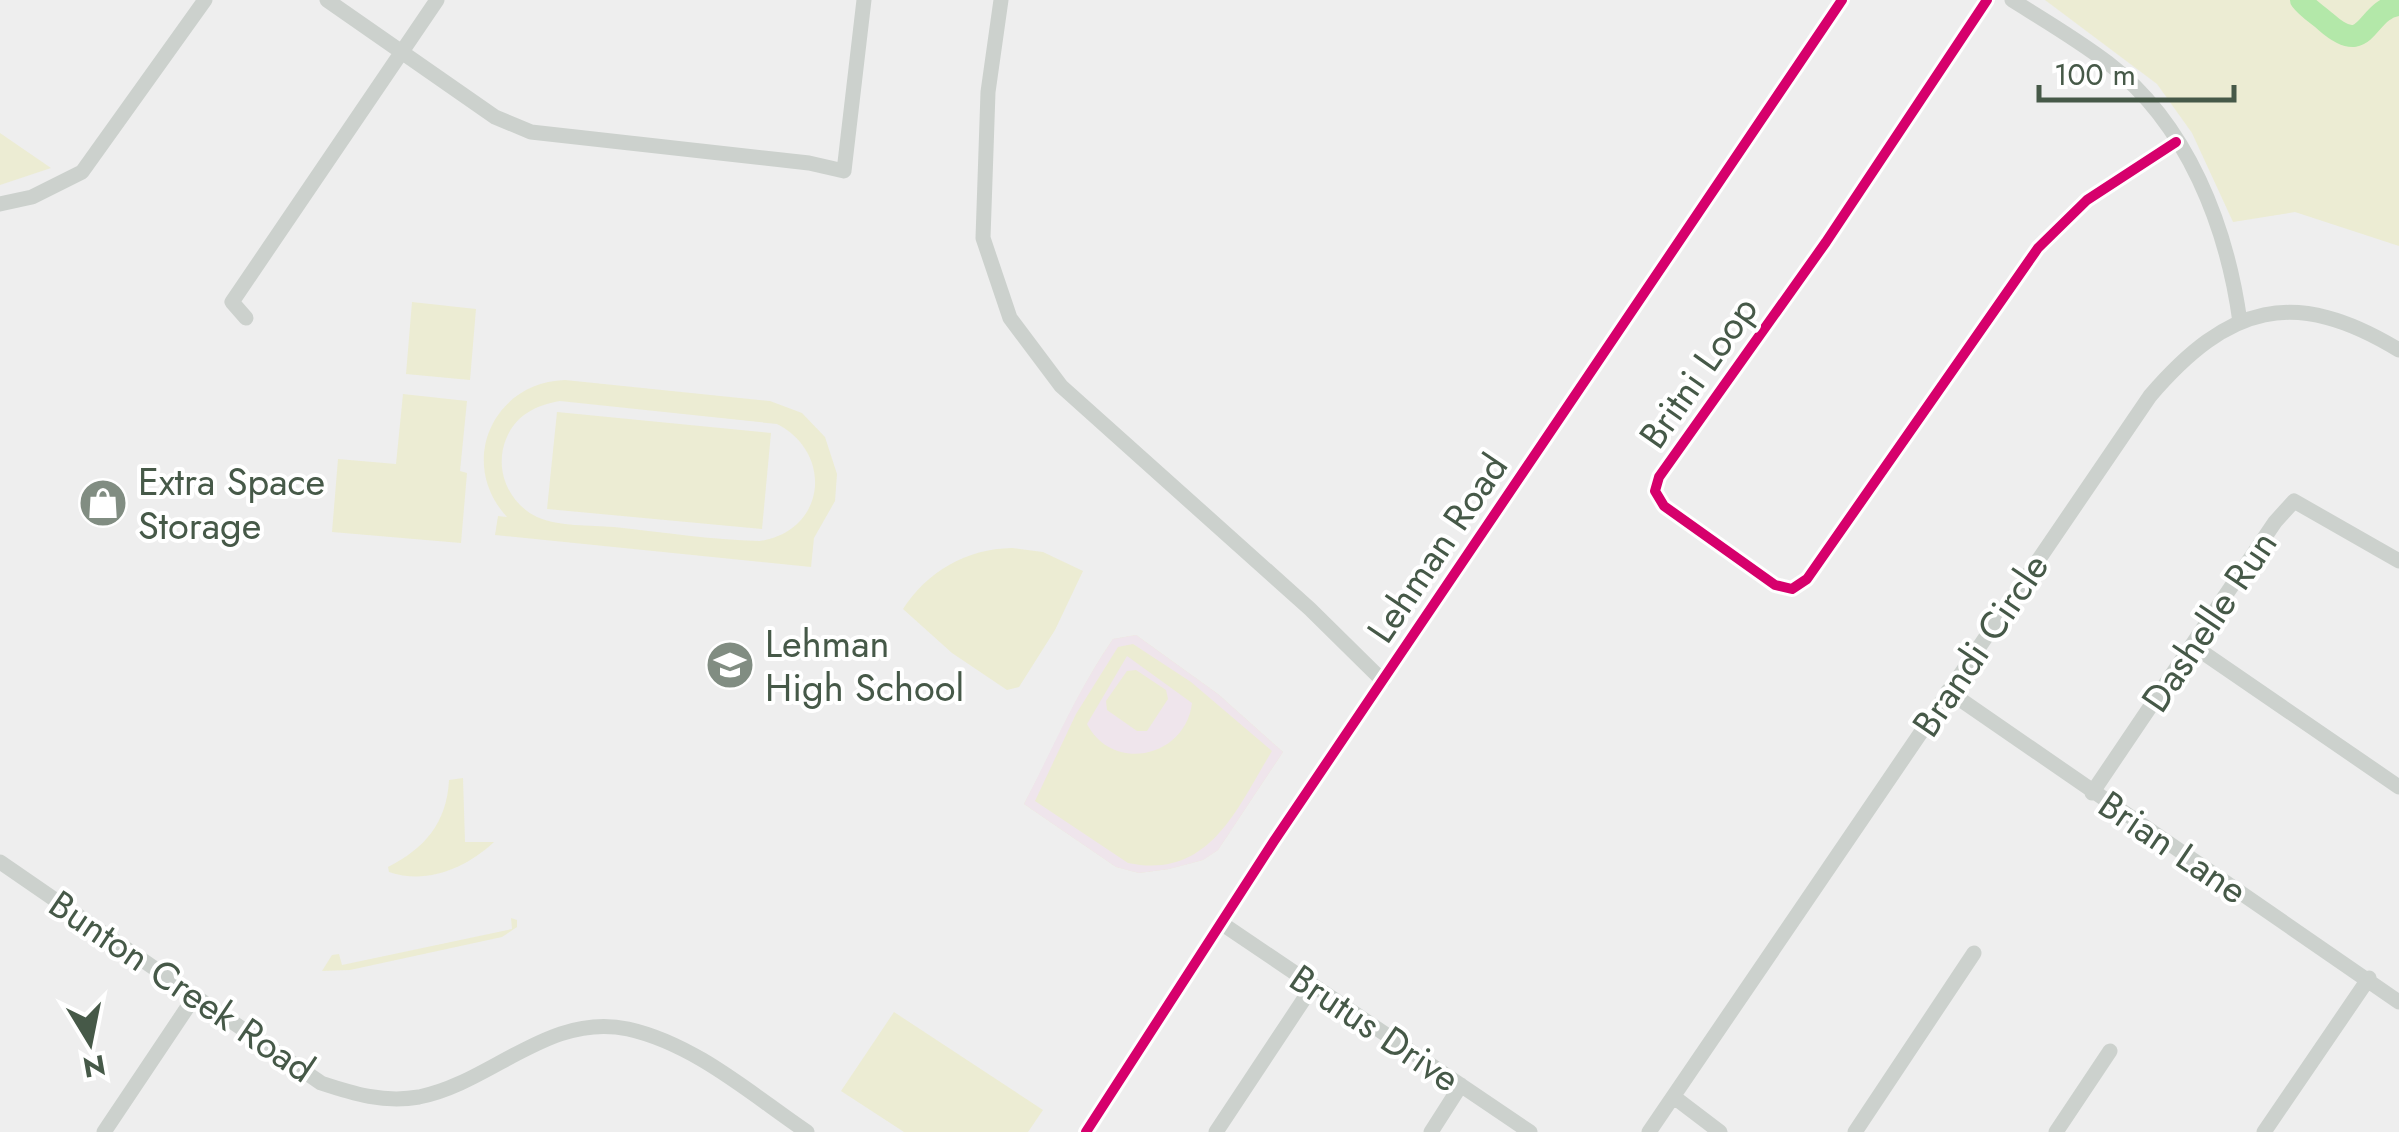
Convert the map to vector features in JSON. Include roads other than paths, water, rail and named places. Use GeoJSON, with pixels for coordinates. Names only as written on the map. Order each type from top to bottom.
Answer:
{"type":"FeatureCollection","features":[{"type":"Feature","properties":{"kind":"street"},"geometry":{"type":"LineString","coordinates":[[0,204],[32,197],[82,172],[205,0]]}},
{"type":"Feature","properties":{"kind":"street"},"geometry":{"type":"LineString","coordinates":[[328,0],[496,117],[531,132],[809,162],[844,171],[864,0]]}},
{"type":"Feature","properties":{"kind":"street"},"geometry":{"type":"LineString","coordinates":[[246,318],[232,302],[437,0]]}},
{"type":"Feature","properties":{"kind":"street"},"geometry":{"type":"LineString","coordinates":[[1001,0],[988,92],[983,238],[1010,318],[1062,386],[1310,608],[1383,681]]}},
{"type":"Feature","properties":{"kind":"street","name":"Lehman Road"},"geometry":{"type":"LineString","coordinates":[[1086,1132],[1220,923],[1842,0]]}},
{"type":"Feature","properties":{"kind":"street","name":"Britni Loop"},"geometry":{"type":"LineString","coordinates":[[1987,0],[1826,242],[1659,478],[1655,492],[1664,506],[1775,585],[1792,589],[1807,580],[2038,248],[2087,200],[2176,142]]}},
{"type":"Feature","properties":{"kind":"street"},"geometry":{"type":"LineString","coordinates":[[2012,0],[2110,64],[2176,142],[2220,224],[2240,322]]}},
{"type":"Feature","properties":{"kind":"street","name":"Brandi Circle"},"geometry":{"type":"LineString","coordinates":[[1650,1132],[2150,396],[2200,344],[2240,322],[2280,312],[2315,312],[2364,329],[2399,350]]}},
{"type":"Feature","properties":{"kind":"street","name":"Dashelle Run"},"geometry":{"type":"LineString","coordinates":[[2092,793],[2294,501],[2399,561]]}},
{"type":"Feature","properties":{"kind":"street"},"geometry":{"type":"LineString","coordinates":[[2192,645],[2399,787]]}},
{"type":"Feature","properties":{"kind":"street","name":"Brian Lane"},"geometry":{"type":"LineString","coordinates":[[1948,691],[2399,1002]]}},
{"type":"Feature","properties":{"kind":"street","name":"Bunton Creek Road"},"geometry":{"type":"LineString","coordinates":[[0,862],[322,1083],[364,1097],[418,1097],[459,1084],[556,1033],[623,1028],[677,1046],[807,1132]]}},
{"type":"Feature","properties":{"kind":"street","name":"Brutus Drive"},"geometry":{"type":"LineString","coordinates":[[1220,923],[1530,1132]]}},
{"type":"Feature","properties":{"kind":"street"},"geometry":{"type":"LineString","coordinates":[[1855,1132],[1974,953]]}},
{"type":"Feature","properties":{"kind":"street"},"geometry":{"type":"LineString","coordinates":[[2264,1132],[2368,978]]}},
{"type":"Feature","properties":{"kind":"street"},"geometry":{"type":"LineString","coordinates":[[1216,1132],[1312,987]]}},
{"type":"Feature","properties":{"kind":"street"},"geometry":{"type":"LineString","coordinates":[[104,1132],[195,996]]}},
{"type":"Feature","properties":{"kind":"street"},"geometry":{"type":"LineString","coordinates":[[2056,1132],[2110,1051]]}},
{"type":"Feature","properties":{"kind":"street"},"geometry":{"type":"LineString","coordinates":[[1431,1132],[1462,1085]]}},
{"type":"Feature","properties":{"kind":"street"},"geometry":{"type":"LineString","coordinates":[[1674,1097],[1720,1132]]}},
{"type":"Feature","properties":{"kind":"waterway"},"geometry":{"type":"LineString","coordinates":[[2301,0],[2340,32],[2351,36],[2366,29],[2388,8],[2399,5]]}},
{"type":"Feature","properties":{"kind":"place","name":"Extra Space Storage"},"geometry":{"type":"Point","coordinates":[103,503]}},
{"type":"Feature","properties":{"kind":"place","name":"Lehman High School"},"geometry":{"type":"Point","coordinates":[730,665]}}]}
